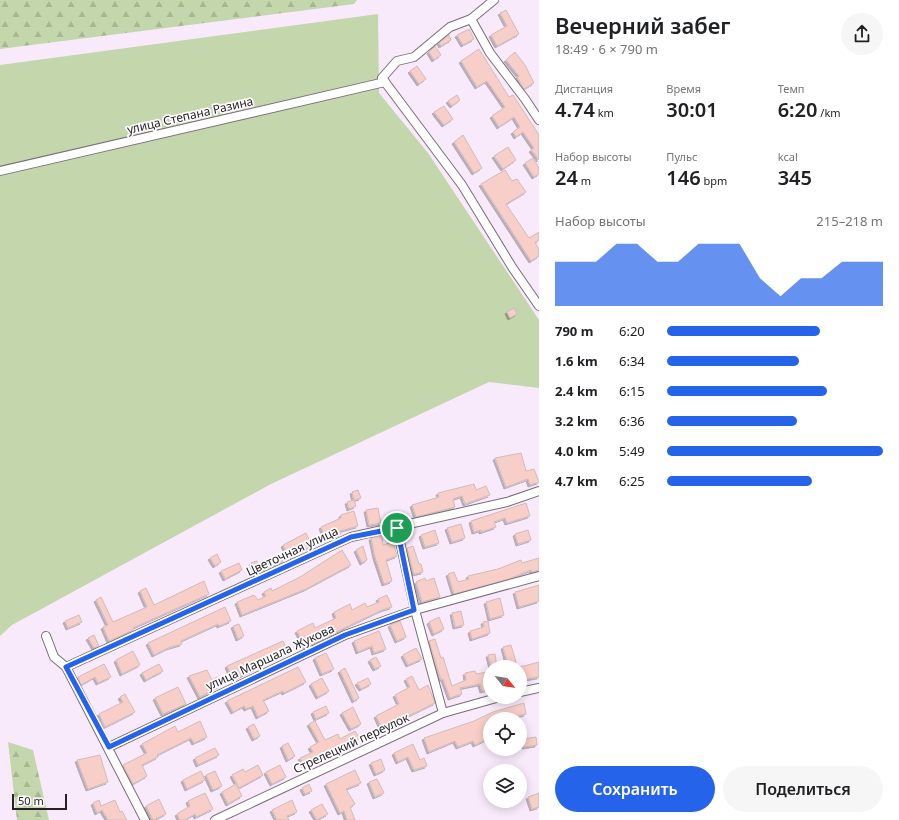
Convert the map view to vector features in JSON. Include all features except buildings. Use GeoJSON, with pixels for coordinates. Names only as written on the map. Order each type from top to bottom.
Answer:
{"type":"FeatureCollection","features":[{"type":"Feature","properties":{"kind":"street"},"geometry":{"type":"LineString","coordinates":[[494,0],[471,19],[450,27],[414,57],[396,61],[384,80],[462,185],[512,267],[539,306]]}},
{"type":"Feature","properties":{"kind":"street"},"geometry":{"type":"LineString","coordinates":[[471,19],[490,53],[525,98],[539,120]]}},
{"type":"Feature","properties":{"kind":"street","name":"улица Степана Разина"},"geometry":{"type":"LineString","coordinates":[[0,171],[384,80]]}},
{"type":"Feature","properties":{"kind":"street","name":"Цветочная улица"},"geometry":{"type":"LineString","coordinates":[[66,667],[351,537],[397,528],[507,502],[539,491]]}},
{"type":"Feature","properties":{"kind":"street"},"geometry":{"type":"LineString","coordinates":[[397,528],[414,610],[443,713]]}},
{"type":"Feature","properties":{"kind":"street","name":"улица Маршала Жукова"},"geometry":{"type":"LineString","coordinates":[[109,747],[345,635],[414,610],[539,576]]}},
{"type":"Feature","properties":{"kind":"street"},"geometry":{"type":"LineString","coordinates":[[46,636],[54,657],[66,667],[109,747],[145,820]]}},
{"type":"Feature","properties":{"kind":"street"},"geometry":{"type":"LineString","coordinates":[[527,691],[539,688]]}},
{"type":"Feature","properties":{"kind":"street","name":"Стрелецкий переулок"},"geometry":{"type":"LineString","coordinates":[[216,820],[443,713],[483,702]]}},
{"type":"Feature","properties":{"kind":"green space"},"geometry":{"type":"Polygon","coordinates":[[[0,0],[357,0],[354,4],[0,49],[0,0]]]}},
{"type":"Feature","properties":{"kind":"green space"},"geometry":{"type":"Polygon","coordinates":[[[378,14],[379,93],[428,153],[539,320],[539,388],[489,382],[271,484],[12,625],[0,636],[0,65],[378,14]]]}},
{"type":"Feature","properties":{"kind":"green space"},"geometry":{"type":"Polygon","coordinates":[[[8,742],[33,750],[49,820],[17,820],[8,742]]]}},
{"type":"Feature","properties":{"kind":"route"},"geometry":{"type":"LineString","coordinates":[[397,528],[414,610],[345,635],[109,747],[66,667],[351,537],[397,528]]}}]}
